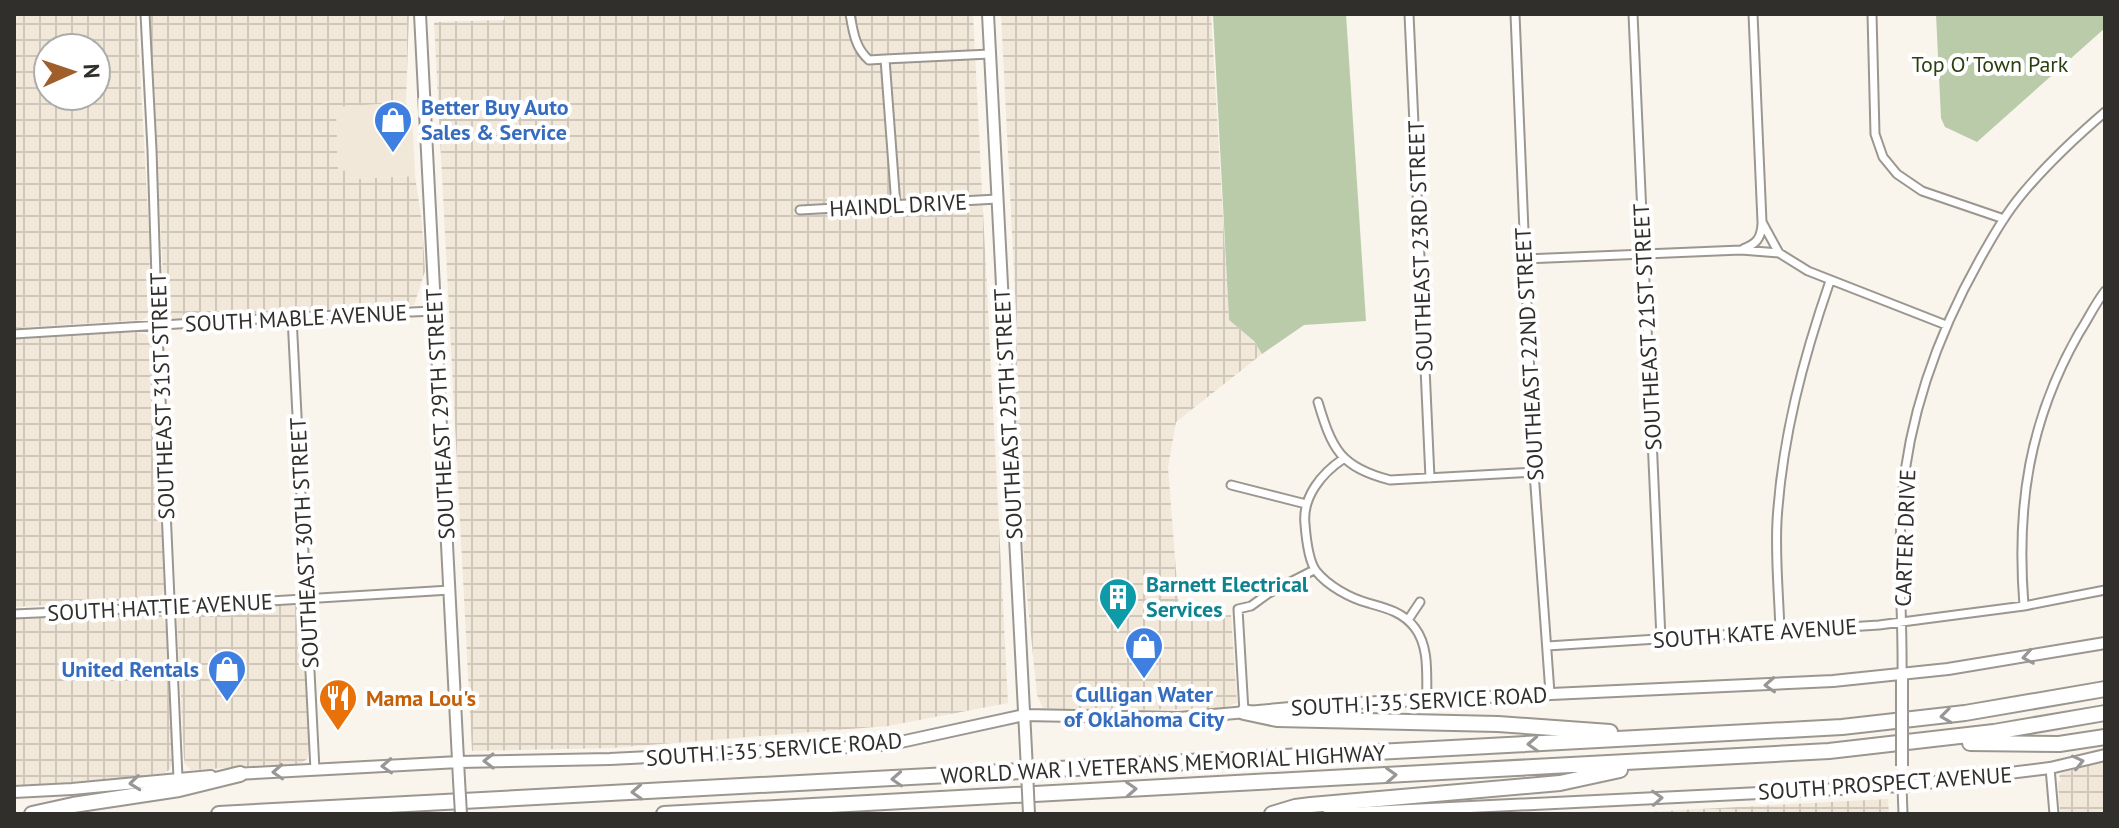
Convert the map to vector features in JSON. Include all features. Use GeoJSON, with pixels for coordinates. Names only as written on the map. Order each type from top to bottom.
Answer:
{"type":"FeatureCollection","features":[{"type":"Feature","properties":{"kind":"highway","name":"WORLD WAR I VETERANS MEMORIAL HIGHWAY"},"geometry":{"type":"LineString","coordinates":[[219,814],[1842,727],[1906,721],[2078,695],[2105,686]]}},
{"type":"Feature","properties":{"kind":"highway"},"geometry":{"type":"LineString","coordinates":[[1244,712],[1277,719],[1498,724],[1667,737]]}},
{"type":"Feature","properties":{"kind":"highway","name":"WORLD WAR I VETERANS MEMORIAL HIGHWAY"},"geometry":{"type":"LineString","coordinates":[[664,814],[1829,751],[1994,732],[2105,713]]}},
{"type":"Feature","properties":{"kind":"highway"},"geometry":{"type":"LineString","coordinates":[[1921,742],[2059,744],[2105,737]]}},
{"type":"Feature","properties":{"kind":"highway"},"geometry":{"type":"LineString","coordinates":[[1272,814],[1311,805],[1560,783],[1665,761]]}},
{"type":"Feature","properties":{"kind":"highway"},"geometry":{"type":"LineString","coordinates":[[32,814],[179,789],[240,774]]}},
{"type":"Feature","properties":{"kind":"main road","name":"SOUTHEAST 29TH STREET"},"geometry":{"type":"LineString","coordinates":[[420,14],[461,814]]}},
{"type":"Feature","properties":{"kind":"main road","name":"SOUTHEAST 25TH STREET"},"geometry":{"type":"LineString","coordinates":[[988,14],[1029,814]]}},
{"type":"Feature","properties":{"kind":"main road","name":"SOUTH I-35 SERVICE ROAD"},"geometry":{"type":"LineString","coordinates":[[14,792],[178,778],[459,762],[610,759],[871,746],[1024,715],[1179,718],[1336,704],[1770,686],[1902,675],[2105,643]]}},
{"type":"Feature","properties":{"kind":"main road","name":"CARTER DRIVE"},"geometry":{"type":"LineString","coordinates":[[1902,675],[1902,786]]}},
{"type":"Feature","properties":{"kind":"main road","name":"SOUTH PROSPECT AVENUE"},"geometry":{"type":"LineString","coordinates":[[1328,814],[1556,809],[1902,786],[2050,768],[2105,755]]}},
{"type":"Feature","properties":{"kind":"street","name":"SOUTHEAST 31ST STREET"},"geometry":{"type":"LineString","coordinates":[[145,14],[178,778]]}},
{"type":"Feature","properties":{"kind":"street"},"geometry":{"type":"LineString","coordinates":[[850,14],[860,52],[869,60],[990,54]]}},
{"type":"Feature","properties":{"kind":"street","name":"SOUTHEAST 23RD STREET"},"geometry":{"type":"LineString","coordinates":[[1409,14],[1430,478]]}},
{"type":"Feature","properties":{"kind":"street","name":"SOUTHEAST 22ND STREET"},"geometry":{"type":"LineString","coordinates":[[1515,14],[1534,472],[1550,693]]}},
{"type":"Feature","properties":{"kind":"street","name":"SOUTHEAST 21ST STREET"},"geometry":{"type":"LineString","coordinates":[[1633,14],[1661,639]]}},
{"type":"Feature","properties":{"kind":"street"},"geometry":{"type":"LineString","coordinates":[[1741,250],[1754,245],[1762,233],[1753,14]]}},
{"type":"Feature","properties":{"kind":"street"},"geometry":{"type":"LineString","coordinates":[[1872,14],[1875,134],[1883,157],[1897,174],[1922,191],[2004,219]]}},
{"type":"Feature","properties":{"kind":"street"},"geometry":{"type":"LineString","coordinates":[[885,59],[896,206]]}},
{"type":"Feature","properties":{"kind":"street","name":"CARTER DRIVE"},"geometry":{"type":"LineString","coordinates":[[1902,675],[1900,549],[1905,473],[1922,394],[1946,325],[1970,277],[2021,195],[2105,112]]}},
{"type":"Feature","properties":{"kind":"street","name":"HAINDL DRIVE"},"geometry":{"type":"LineString","coordinates":[[800,210],[997,199]]}},
{"type":"Feature","properties":{"kind":"street"},"geometry":{"type":"LineString","coordinates":[[1762,222],[1779,253]]}},
{"type":"Feature","properties":{"kind":"street"},"geometry":{"type":"LineString","coordinates":[[1525,259],[1741,250],[1779,253],[1830,281],[1946,325]]}},
{"type":"Feature","properties":{"kind":"street"},"geometry":{"type":"LineString","coordinates":[[1780,632],[1777,521],[1784,454],[1802,368],[1830,281]]}},
{"type":"Feature","properties":{"kind":"street"},"geometry":{"type":"LineString","coordinates":[[2024,606],[2021,530],[2023,500],[2034,443],[2069,351],[2105,291]]}},
{"type":"Feature","properties":{"kind":"street","name":"SOUTH MABLE AVENUE"},"geometry":{"type":"LineString","coordinates":[[14,334],[435,311]]}},
{"type":"Feature","properties":{"kind":"street","name":"SOUTHEAST 30TH STREET"},"geometry":{"type":"LineString","coordinates":[[292,317],[315,770]]}},
{"type":"Feature","properties":{"kind":"street"},"geometry":{"type":"LineString","coordinates":[[1318,402],[1332,440],[1343,459],[1369,474],[1390,480],[1534,472]]}},
{"type":"Feature","properties":{"kind":"street"},"geometry":{"type":"LineString","coordinates":[[1343,459],[1328,469],[1306,504],[1306,533],[1314,570],[1348,595],[1397,612],[1408,620],[1421,639],[1426,655],[1427,700]]}},
{"type":"Feature","properties":{"kind":"street"},"geometry":{"type":"LineString","coordinates":[[1231,485],[1306,504]]}},
{"type":"Feature","properties":{"kind":"street"},"geometry":{"type":"LineString","coordinates":[[1244,712],[1238,609],[1251,606],[1314,570]]}},
{"type":"Feature","properties":{"kind":"street","name":"SOUTH HATTIE AVENUE"},"geometry":{"type":"LineString","coordinates":[[14,614],[450,590]]}},
{"type":"Feature","properties":{"kind":"street","name":"SOUTH KATE AVENUE"},"geometry":{"type":"LineString","coordinates":[[1547,646],[1903,623],[2024,606],[2105,590]]}},
{"type":"Feature","properties":{"kind":"street"},"geometry":{"type":"LineString","coordinates":[[1408,620],[1420,602]]}},
{"type":"Feature","properties":{"kind":"street"},"geometry":{"type":"LineString","coordinates":[[2050,768],[2054,814]]}},
{"type":"Feature","properties":{"kind":"street"},"geometry":{"type":"LineString","coordinates":[[1902,786],[1903,814]]}},
{"type":"Feature","properties":{"kind":"shaded area"},"geometry":{"type":"Polygon","coordinates":[[[14,14],[137,14],[150,252],[149,305],[147,317],[142,320],[14,328],[14,14]]]}},
{"type":"Feature","properties":{"kind":"shaded area"},"geometry":{"type":"Polygon","coordinates":[[[149,14],[409,14],[406,102],[336,107],[338,171],[354,170],[355,179],[415,176],[425,271],[414,305],[180,319],[172,319],[165,314],[149,14]]]}},
{"type":"Feature","properties":{"kind":"shaded area"},"geometry":{"type":"Polygon","coordinates":[[[505,14],[973,14],[1008,703],[888,726],[611,748],[472,751],[434,22],[504,20],[505,14]]]}},
{"type":"Feature","properties":{"kind":"shaded area"},"geometry":{"type":"Polygon","coordinates":[[[1001,14],[1211,14],[1229,320],[1254,341],[1262,354],[1176,422],[1168,467],[1179,610],[1184,617],[1231,615],[1237,703],[1220,709],[1061,710],[1043,708],[1037,695],[1025,576],[1017,438],[1017,332],[1001,14]]]}},
{"type":"Feature","properties":{"kind":"shaded area"},"geometry":{"type":"Polygon","coordinates":[[[406,102],[412,112],[415,176],[354,179],[338,171],[336,106],[406,102]]]}},
{"type":"Feature","properties":{"kind":"shaded area"},"geometry":{"type":"Polygon","coordinates":[[[137,332],[147,335],[152,344],[165,588],[162,595],[155,599],[14,607],[14,338],[137,332]]]}},
{"type":"Feature","properties":{"kind":"shaded area"},"geometry":{"type":"Polygon","coordinates":[[[294,603],[304,611],[307,759],[300,764],[191,770],[184,759],[177,621],[180,612],[189,608],[294,603]]]}},
{"type":"Feature","properties":{"kind":"shaded area"},"geometry":{"type":"Polygon","coordinates":[[[152,611],[161,614],[166,625],[172,754],[169,770],[137,777],[14,786],[14,618],[152,611]]]}},
{"type":"Feature","properties":{"kind":"shaded area"},"geometry":{"type":"Polygon","coordinates":[[[2105,761],[2105,814],[2060,814],[2059,776],[2105,761]]]}},
{"type":"Feature","properties":{"kind":"shaded area"},"geometry":{"type":"Polygon","coordinates":[[[1888,799],[1889,814],[1614,814],[1682,810],[1888,799]]]}},
{"type":"Feature","properties":{"kind":"green space"},"geometry":{"type":"Polygon","coordinates":[[[1213,14],[1346,14],[1366,321],[1304,325],[1262,354],[1254,341],[1229,320],[1213,14]]]}},
{"type":"Feature","properties":{"kind":"green space","name":"Top O' Town Park"},"geometry":{"type":"Polygon","coordinates":[[[1936,14],[2105,14],[2105,28],[1977,142],[1945,127],[1941,118],[1936,14]]]}},
{"type":"Feature","properties":{"kind":"place","name":"Better Buy Auto Sales & Service"},"geometry":{"type":"Point","coordinates":[393,154]}},
{"type":"Feature","properties":{"kind":"place","name":"Barnett Electrical Services"},"geometry":{"type":"Point","coordinates":[1118,631]}},
{"type":"Feature","properties":{"kind":"place","name":"Culligan Water of Oklahoma City"},"geometry":{"type":"Point","coordinates":[1144,680]}},
{"type":"Feature","properties":{"kind":"place","name":"United Rentals"},"geometry":{"type":"Point","coordinates":[227,703]}},
{"type":"Feature","properties":{"kind":"place","name":"Mama Lou's"},"geometry":{"type":"Point","coordinates":[338,732]}}]}
